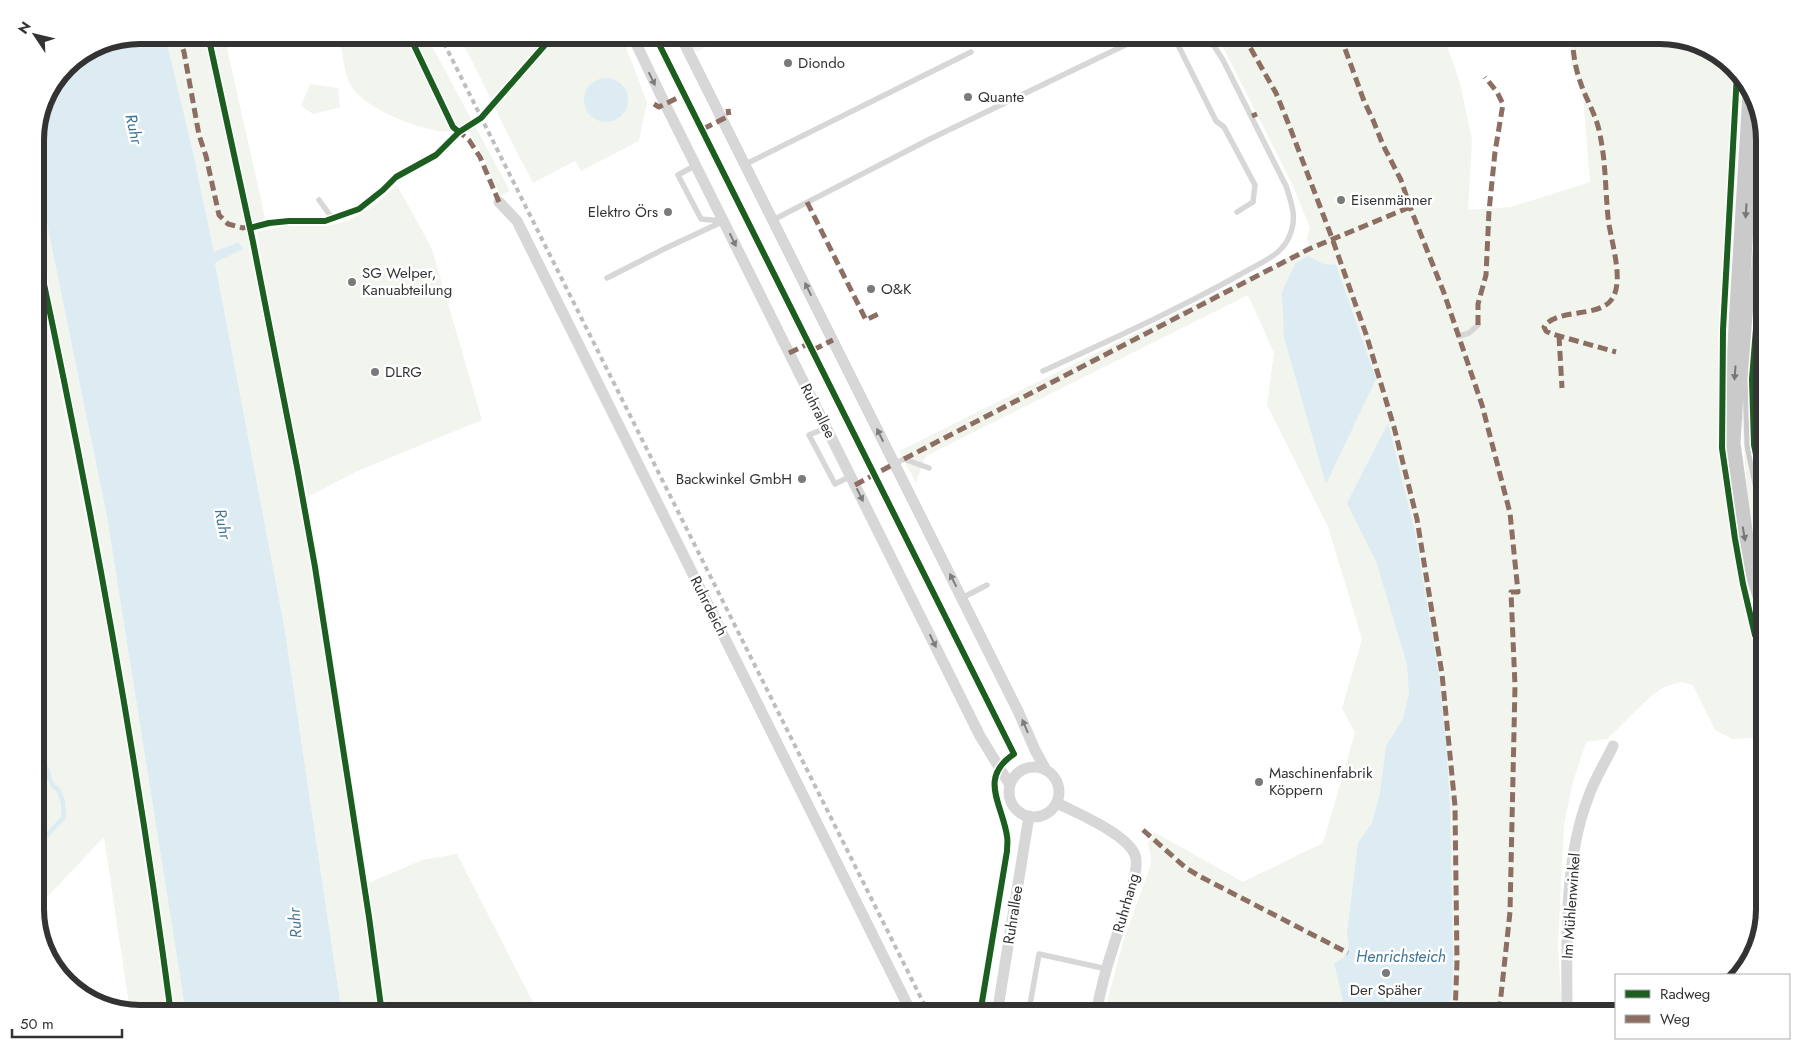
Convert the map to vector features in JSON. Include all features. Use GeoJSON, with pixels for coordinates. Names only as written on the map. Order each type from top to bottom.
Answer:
{"type":"FeatureCollection","features":[{"type":"Feature","properties":{"kind":"main road"},"geometry":{"type":"LineString","coordinates":[[1751,109],[1731,443],[1744,538],[1756,577]]}},
{"type":"Feature","properties":{"kind":"main road"},"geometry":{"type":"LineString","coordinates":[[1756,329],[1752,379],[1756,455]]}},
{"type":"Feature","properties":{"kind":"street","name":"Ruhrallee"},"geometry":{"type":"LineString","coordinates":[[636,44],[980,736],[1010,785],[1009,793],[1012,805],[1016,810],[1029,816],[998,1005]]}},
{"type":"Feature","properties":{"kind":"street"},"geometry":{"type":"LineString","coordinates":[[685,44],[1046,770]]}},
{"type":"Feature","properties":{"kind":"street","name":"Ruhrdeich"},"geometry":{"type":"LineString","coordinates":[[499,202],[517,221],[908,1005]]}},
{"type":"Feature","properties":{"kind":"street","name":"Im Mühlenwinkel"},"geometry":{"type":"LineString","coordinates":[[1567,1005],[1567,939],[1572,855],[1588,798],[1613,746]]}},
{"type":"Feature","properties":{"kind":"street"},"geometry":{"type":"LineString","coordinates":[[1010,785],[1015,776],[1023,770],[1037,767],[1046,770],[1052,775],[1058,785],[1057,803],[1043,815],[1029,816]]}},
{"type":"Feature","properties":{"kind":"street","name":"Ruhrhang"},"geometry":{"type":"LineString","coordinates":[[1057,803],[1116,835],[1130,847],[1136,856],[1132,886],[1098,1005]]}},
{"type":"Feature","properties":{"kind":"lane"},"geometry":{"type":"LineString","coordinates":[[773,220],[928,140],[1127,44]]}},
{"type":"Feature","properties":{"kind":"lane"},"geometry":{"type":"LineString","coordinates":[[1178,44],[1216,121],[1224,127],[1255,185],[1253,202],[1237,212]]}},
{"type":"Feature","properties":{"kind":"lane"},"geometry":{"type":"LineString","coordinates":[[1043,371],[1215,288],[1271,257],[1286,243],[1294,224],[1293,204],[1224,60],[1211,44]]}},
{"type":"Feature","properties":{"kind":"lane"},"geometry":{"type":"LineString","coordinates":[[746,164],[971,52]]}},
{"type":"Feature","properties":{"kind":"lane"},"geometry":{"type":"LineString","coordinates":[[696,165],[678,175],[701,218],[724,221]]}},
{"type":"Feature","properties":{"kind":"lane"},"geometry":{"type":"LineString","coordinates":[[250,228],[269,223],[332,218],[359,208],[383,190],[396,177],[411,169]]}},
{"type":"Feature","properties":{"kind":"lane"},"geometry":{"type":"LineString","coordinates":[[319,200],[332,218]]}},
{"type":"Feature","properties":{"kind":"lane"},"geometry":{"type":"LineString","coordinates":[[607,278],[724,221]]}},
{"type":"Feature","properties":{"kind":"lane"},"geometry":{"type":"LineString","coordinates":[[1459,336],[1469,333],[1478,325]]}},
{"type":"Feature","properties":{"kind":"lane"},"geometry":{"type":"LineString","coordinates":[[826,428],[809,436],[835,484],[851,476]]}},
{"type":"Feature","properties":{"kind":"lane"},"geometry":{"type":"LineString","coordinates":[[894,464],[904,459],[929,468]]}},
{"type":"Feature","properties":{"kind":"lane"},"geometry":{"type":"LineString","coordinates":[[962,598],[987,584]]}},
{"type":"Feature","properties":{"kind":"lane"},"geometry":{"type":"LineString","coordinates":[[1030,1005],[1040,954],[1107,969]]}},
{"type":"Feature","properties":{"kind":"shaded area"},"geometry":{"type":"Polygon","coordinates":[[[167,44],[209,44],[293,464],[327,660],[362,886],[422,860],[457,854],[534,1005],[341,1005],[284,625],[215,263],[242,249],[238,242],[214,252],[167,44]]]}},
{"type":"Feature","properties":{"kind":"shaded area"},"geometry":{"type":"Polygon","coordinates":[[[214,44],[226,44],[266,222],[253,225],[214,44]]]}},
{"type":"Feature","properties":{"kind":"shaded area"},"geometry":{"type":"Polygon","coordinates":[[[341,44],[431,44],[510,191],[500,196],[480,150],[469,132],[428,129],[389,115],[376,108],[356,92],[350,84],[341,44]]]}},
{"type":"Feature","properties":{"kind":"shaded area"},"geometry":{"type":"Polygon","coordinates":[[[463,44],[625,45],[647,102],[639,141],[581,171],[575,161],[533,183],[463,44]]]}},
{"type":"Feature","properties":{"kind":"shaded area"},"geometry":{"type":"Polygon","coordinates":[[[690,44],[708,44],[708,46],[697,51],[693,50],[690,44]]]}},
{"type":"Feature","properties":{"kind":"shaded area"},"geometry":{"type":"Polygon","coordinates":[[[1222,44],[1446,44],[1460,83],[1472,140],[1468,210],[1511,207],[1590,182],[1583,97],[1571,63],[1570,44],[1660,44],[1685,47],[1697,51],[1719,64],[1736,81],[1741,89],[1725,353],[1725,444],[1744,565],[1756,616],[1756,738],[1732,739],[1715,730],[1693,685],[1680,682],[1664,687],[1651,696],[1607,739],[1586,742],[1572,785],[1564,825],[1558,945],[1561,1005],[1106,1005],[1123,942],[1150,867],[1151,858],[1148,844],[1154,832],[1243,882],[1323,843],[1355,733],[1342,708],[1362,639],[1328,527],[1267,405],[1274,353],[1248,295],[928,455],[924,459],[916,483],[899,451],[1309,247],[1307,237],[1310,228],[1293,186],[1222,44]]]}},
{"type":"Feature","properties":{"kind":"shaded area"},"geometry":{"type":"Polygon","coordinates":[[[310,84],[338,88],[340,107],[313,114],[301,106],[310,84]]]}},
{"type":"Feature","properties":{"kind":"shaded area"},"geometry":{"type":"Polygon","coordinates":[[[1756,169],[1756,244],[1747,395],[1750,464],[1756,500],[1756,550],[1748,506],[1742,419],[1756,169]]]}},
{"type":"Feature","properties":{"kind":"shaded area","name":"DLRG"},"geometry":{"type":"Polygon","coordinates":[[[397,185],[432,249],[482,420],[355,472],[308,497],[272,324],[257,232],[285,226],[327,226],[348,221],[372,207],[397,185]]]}},
{"type":"Feature","properties":{"kind":"shaded area"},"geometry":{"type":"Polygon","coordinates":[[[44,209],[107,517],[185,1005],[173,1005],[129,716],[75,419],[44,266],[44,209]]]}},
{"type":"Feature","properties":{"kind":"shaded area"},"geometry":{"type":"Polygon","coordinates":[[[44,306],[112,651],[167,1005],[129,1004],[104,837],[44,900],[44,306]]]}},
{"type":"Feature","properties":{"kind":"water","name":"Ruhr"},"geometry":{"type":"Polygon","coordinates":[[[134,44],[167,44],[214,252],[238,242],[243,249],[215,263],[284,625],[341,1005],[185,1005],[107,517],[44,209],[44,134],[49,109],[60,86],[86,60],[115,47],[134,44]]]}},
{"type":"Feature","properties":{"kind":"water"},"geometry":{"type":"Polygon","coordinates":[[[606,78],[618,82],[624,88],[628,100],[624,112],[618,118],[606,122],[594,118],[588,112],[584,100],[588,88],[594,82],[606,78]]]}},
{"type":"Feature","properties":{"kind":"water"},"geometry":{"type":"Polygon","coordinates":[[[1308,256],[1323,264],[1336,265],[1376,379],[1326,484],[1284,337],[1282,292],[1295,264],[1308,256]]]}},
{"type":"Feature","properties":{"kind":"water","name":"Henrichsteich"},"geometry":{"type":"Polygon","coordinates":[[[1388,423],[1415,532],[1439,676],[1446,741],[1450,807],[1453,959],[1452,996],[1447,1005],[1344,1005],[1334,963],[1343,958],[1348,948],[1347,934],[1358,843],[1372,823],[1380,793],[1386,746],[1403,719],[1409,693],[1407,664],[1376,561],[1347,503],[1388,423]]]}},
{"type":"Feature","properties":{"kind":"waterway"},"geometry":{"type":"LineString","coordinates":[[44,766],[48,770],[53,786],[58,789],[63,802],[64,817],[44,838]]}},
{"type":"Feature","properties":{"kind":"railway"},"geometry":{"type":"LineString","coordinates":[[444,44],[925,1005]]}},
{"type":"Feature","properties":{"kind":"marked path"},"geometry":{"type":"LineString","coordinates":[[181,44],[199,135],[206,156],[219,215],[228,224],[243,228],[249,226]]}},
{"type":"Feature","properties":{"kind":"marked path"},"geometry":{"type":"LineString","coordinates":[[1248,44],[1276,93],[1332,238],[1366,334],[1394,427],[1417,519],[1442,674],[1455,806],[1457,962],[1455,1005]]}},
{"type":"Feature","properties":{"kind":"marked path"},"geometry":{"type":"LineString","coordinates":[[1343,44],[1364,101],[1401,180],[1444,293],[1482,405],[1510,513],[1518,592],[1511,592],[1515,686],[1510,912],[1500,1005]]}},
{"type":"Feature","properties":{"kind":"marked path"},"geometry":{"type":"LineString","coordinates":[[1573,44],[1577,72],[1595,118],[1601,141],[1608,217],[1616,259],[1616,291],[1606,305],[1598,309],[1558,317],[1544,327],[1546,331],[1552,334],[1616,352]]}},
{"type":"Feature","properties":{"kind":"marked path"},"geometry":{"type":"LineString","coordinates":[[1478,325],[1478,304],[1486,275],[1489,211],[1495,152],[1503,104],[1497,92],[1485,77]]}},
{"type":"Feature","properties":{"kind":"marked path"},"geometry":{"type":"LineString","coordinates":[[654,104],[659,107],[685,94]]}},
{"type":"Feature","properties":{"kind":"marked path"},"geometry":{"type":"LineString","coordinates":[[703,129],[729,116],[728,109]]}},
{"type":"Feature","properties":{"kind":"marked path"},"geometry":{"type":"LineString","coordinates":[[1252,116],[1257,114]]}},
{"type":"Feature","properties":{"kind":"marked path"},"geometry":{"type":"LineString","coordinates":[[457,130],[469,140],[480,157],[499,202]]}},
{"type":"Feature","properties":{"kind":"marked path"},"geometry":{"type":"LineString","coordinates":[[807,202],[866,320],[878,314]]}},
{"type":"Feature","properties":{"kind":"marked path"},"geometry":{"type":"LineString","coordinates":[[904,459],[1309,249],[1410,207]]}},
{"type":"Feature","properties":{"kind":"marked path"},"geometry":{"type":"LineString","coordinates":[[1559,336],[1562,388]]}},
{"type":"Feature","properties":{"kind":"marked path"},"geometry":{"type":"LineString","coordinates":[[813,350],[833,340]]}},
{"type":"Feature","properties":{"kind":"marked path"},"geometry":{"type":"LineString","coordinates":[[789,353],[810,343]]}},
{"type":"Feature","properties":{"kind":"marked path"},"geometry":{"type":"LineString","coordinates":[[855,485],[894,464]]}},
{"type":"Feature","properties":{"kind":"marked path"},"geometry":{"type":"LineString","coordinates":[[1143,830],[1186,868],[1348,953]]}},
{"type":"Feature","properties":{"kind":"cycle path"},"geometry":{"type":"LineString","coordinates":[[210,44],[253,242],[315,567],[381,1005]]}},
{"type":"Feature","properties":{"kind":"cycle path"},"geometry":{"type":"LineString","coordinates":[[413,44],[453,127],[459,132]]}},
{"type":"Feature","properties":{"kind":"cycle path"},"geometry":{"type":"LineString","coordinates":[[250,228],[269,223],[289,221],[325,221],[359,209],[396,177],[436,155],[459,132],[481,118],[546,44]]}},
{"type":"Feature","properties":{"kind":"cycle path"},"geometry":{"type":"LineString","coordinates":[[659,44],[1014,754],[1003,763],[997,772],[995,782],[995,792],[1007,836],[1007,851],[981,1005]]}},
{"type":"Feature","properties":{"kind":"cycle path"},"geometry":{"type":"LineString","coordinates":[[1737,82],[1723,330],[1722,448],[1743,584],[1756,636]]}},
{"type":"Feature","properties":{"kind":"cycle path"},"geometry":{"type":"LineString","coordinates":[[44,285],[75,434],[128,723],[170,1005]]}},
{"type":"Feature","properties":{"kind":"cycle path"},"geometry":{"type":"LineString","coordinates":[[1756,329],[1752,379],[1756,455]]}},
{"type":"Feature","properties":{"kind":"place","name":"Diondo"},"geometry":{"type":"Point","coordinates":[788,63]}},
{"type":"Feature","properties":{"kind":"place","name":"Quante"},"geometry":{"type":"Point","coordinates":[968,97]}},
{"type":"Feature","properties":{"kind":"place","name":"Eisenmänner"},"geometry":{"type":"Point","coordinates":[1341,200]}},
{"type":"Feature","properties":{"kind":"place","name":"Elektro Örs"},"geometry":{"type":"Point","coordinates":[668,212]}},
{"type":"Feature","properties":{"kind":"place","name":"SG Welper, Kanuabteilung"},"geometry":{"type":"Point","coordinates":[352,282]}},
{"type":"Feature","properties":{"kind":"place","name":"O&K"},"geometry":{"type":"Point","coordinates":[871,289]}},
{"type":"Feature","properties":{"kind":"place","name":"DLRG"},"geometry":{"type":"Point","coordinates":[375,372]}},
{"type":"Feature","properties":{"kind":"place","name":"Backwinkel GmbH"},"geometry":{"type":"Point","coordinates":[802,479]}},
{"type":"Feature","properties":{"kind":"place","name":"Maschinenfabrik Köppern"},"geometry":{"type":"Point","coordinates":[1259,782]}},
{"type":"Feature","properties":{"kind":"place","name":"Der Späher"},"geometry":{"type":"Point","coordinates":[1386,973]}}]}
